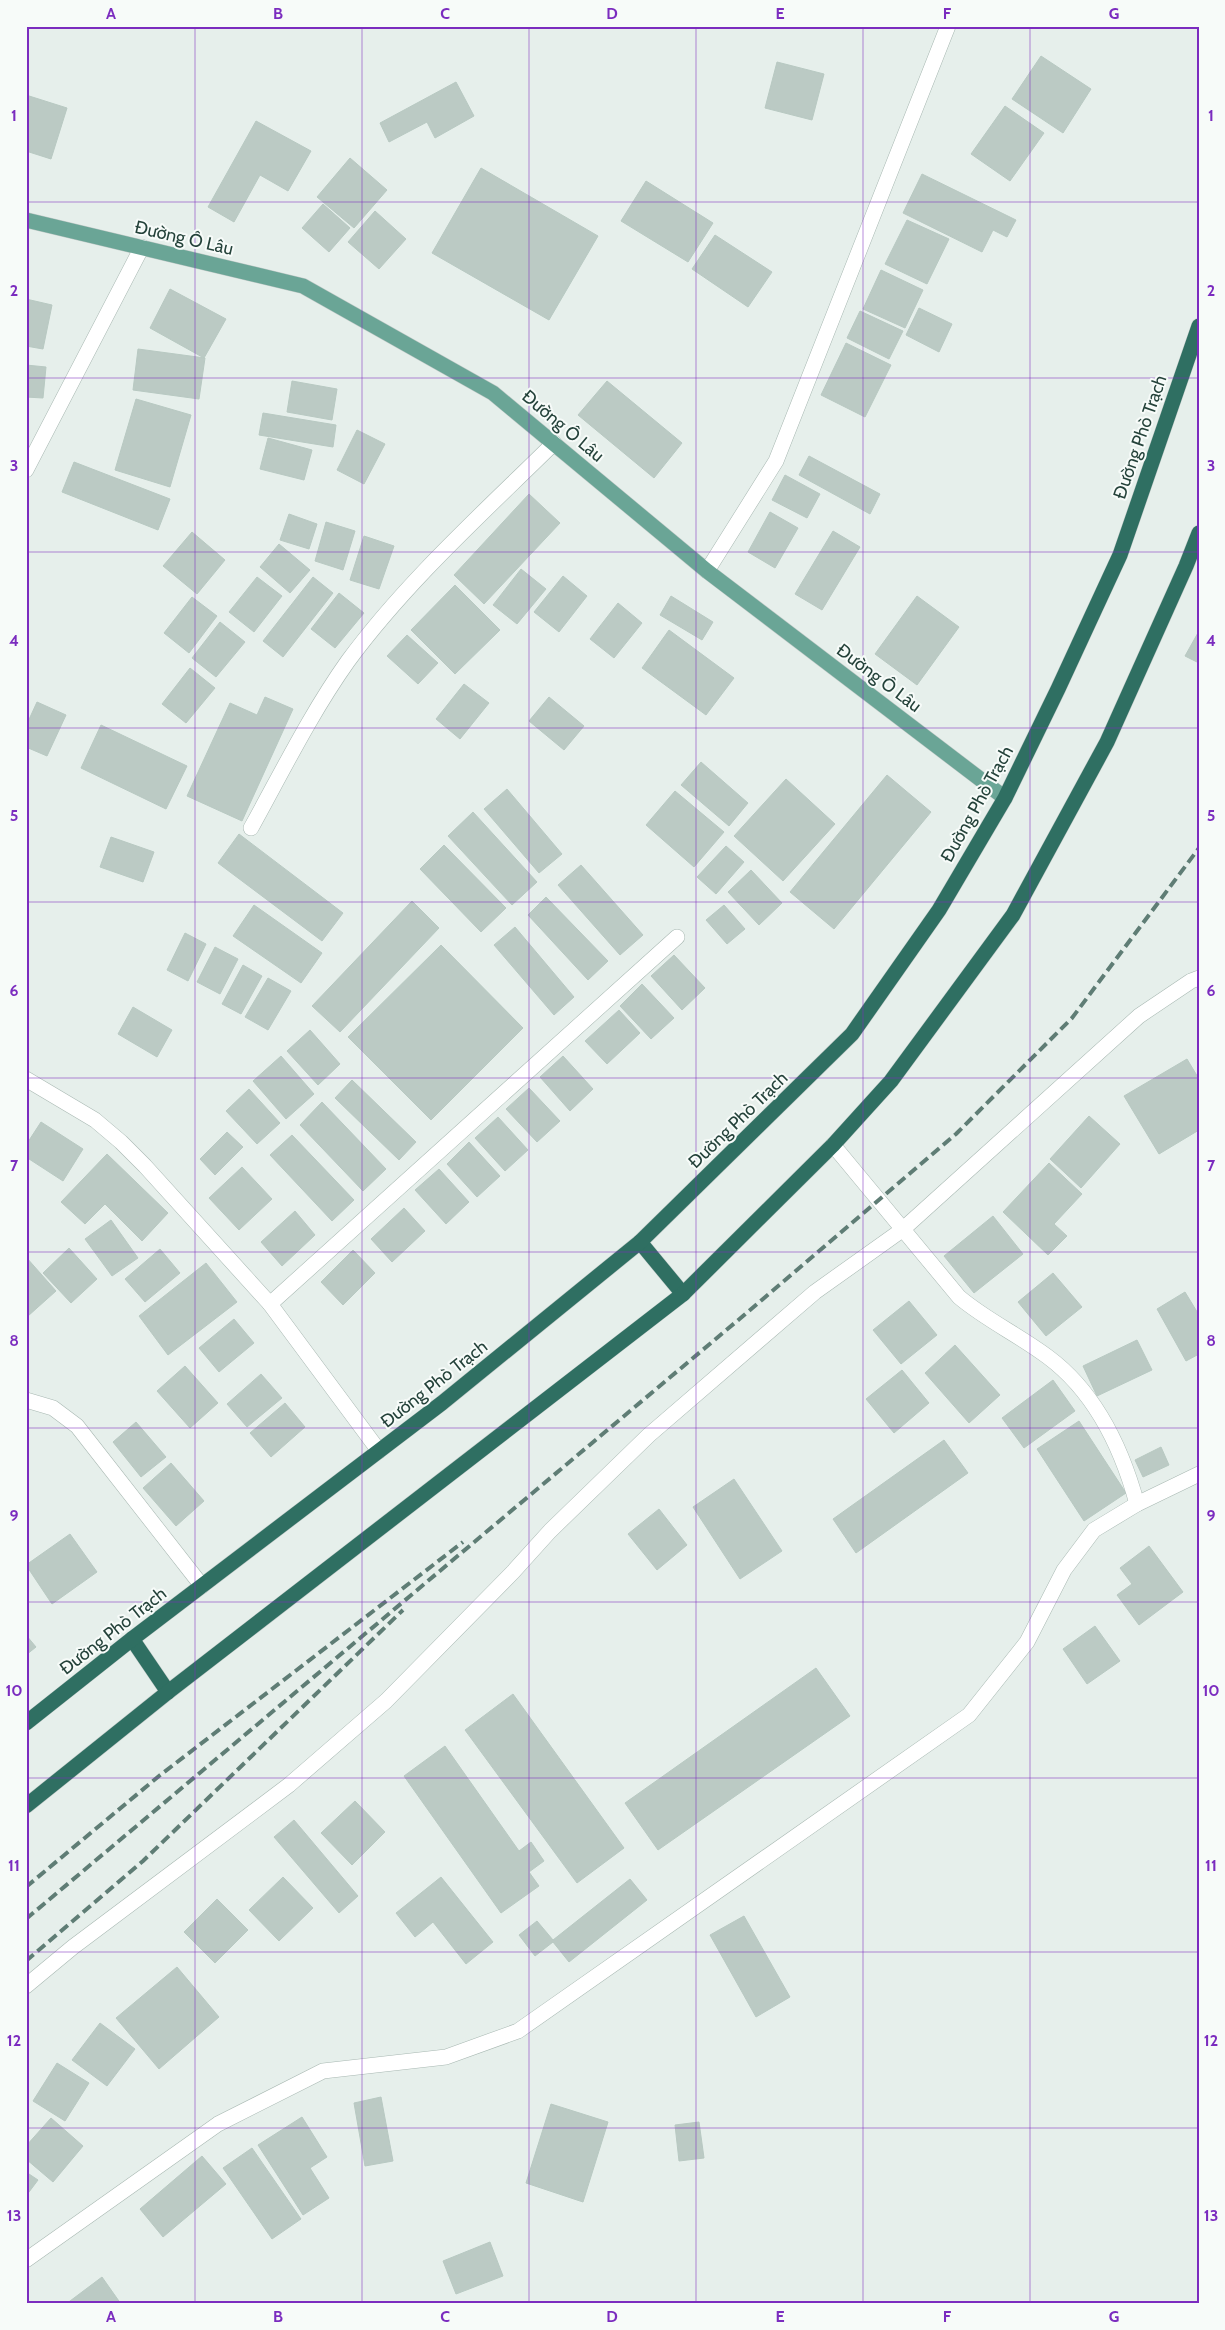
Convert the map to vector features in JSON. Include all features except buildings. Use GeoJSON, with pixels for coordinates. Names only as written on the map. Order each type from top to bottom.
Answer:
{"type":"FeatureCollection","features":[{"type":"Feature","properties":{"kind":"highway","name":"Đường Phò Trạch"},"geometry":{"type":"LineString","coordinates":[[26,1723],[132,1639],[442,1403],[640,1242],[852,1034],[939,910],[1004,798],[1058,689],[1120,555],[1199,326]]}},
{"type":"Feature","properties":{"kind":"highway"},"geometry":{"type":"LineString","coordinates":[[26,1806],[168,1692],[683,1294],[833,1145],[891,1081],[1013,915],[1107,742],[1199,533]]}},
{"type":"Feature","properties":{"kind":"highway"},"geometry":{"type":"LineString","coordinates":[[640,1242],[683,1294]]}},
{"type":"Feature","properties":{"kind":"highway"},"geometry":{"type":"LineString","coordinates":[[132,1639],[168,1692]]}},
{"type":"Feature","properties":{"kind":"main road","name":"Đường Ô Lâu"},"geometry":{"type":"LineString","coordinates":[[26,220],[303,286],[493,392],[707,571],[1004,798]]}},
{"type":"Feature","properties":{"kind":"street"},"geometry":{"type":"LineString","coordinates":[[707,571],[776,461],[948,26]]}},
{"type":"Feature","properties":{"kind":"street"},"geometry":{"type":"LineString","coordinates":[[26,470],[142,248]]}},
{"type":"Feature","properties":{"kind":"street"},"geometry":{"type":"LineString","coordinates":[[251,828],[321,702],[348,662],[379,622],[412,584],[554,443]]}},
{"type":"Feature","properties":{"kind":"street"},"geometry":{"type":"LineString","coordinates":[[270,1304],[676,937]]}},
{"type":"Feature","properties":{"kind":"street"},"geometry":{"type":"LineString","coordinates":[[26,1986],[72,1947],[289,1785],[386,1701],[514,1572],[550,1531],[649,1435],[815,1292],[902,1230],[1139,1016],[1191,981],[1199,978]]}},
{"type":"Feature","properties":{"kind":"street"},"geometry":{"type":"LineString","coordinates":[[26,1078],[95,1120],[121,1142],[270,1304],[379,1451]]}},
{"type":"Feature","properties":{"kind":"street"},"geometry":{"type":"LineString","coordinates":[[833,1145],[959,1297],[977,1312],[1048,1356],[1069,1376],[1095,1408],[1118,1446],[1138,1504]]}},
{"type":"Feature","properties":{"kind":"street"},"geometry":{"type":"LineString","coordinates":[[26,1400],[53,1408],[77,1426],[202,1586]]}},
{"type":"Feature","properties":{"kind":"street"},"geometry":{"type":"LineString","coordinates":[[26,2260],[218,2124],[323,2070],[446,2056],[518,2031],[968,1716],[1028,1642],[1064,1570],[1094,1530],[1138,1504],[1199,1474]]}},
{"type":"Feature","properties":{"kind":"railway"},"geometry":{"type":"LineString","coordinates":[[26,1919],[743,1316],[956,1134],[1072,1018],[1199,848]]}},
{"type":"Feature","properties":{"kind":"railway"},"geometry":{"type":"LineString","coordinates":[[26,1887],[159,1776],[463,1542]]}},
{"type":"Feature","properties":{"kind":"railway"},"geometry":{"type":"LineString","coordinates":[[26,1961],[143,1861],[403,1610]]}}]}
